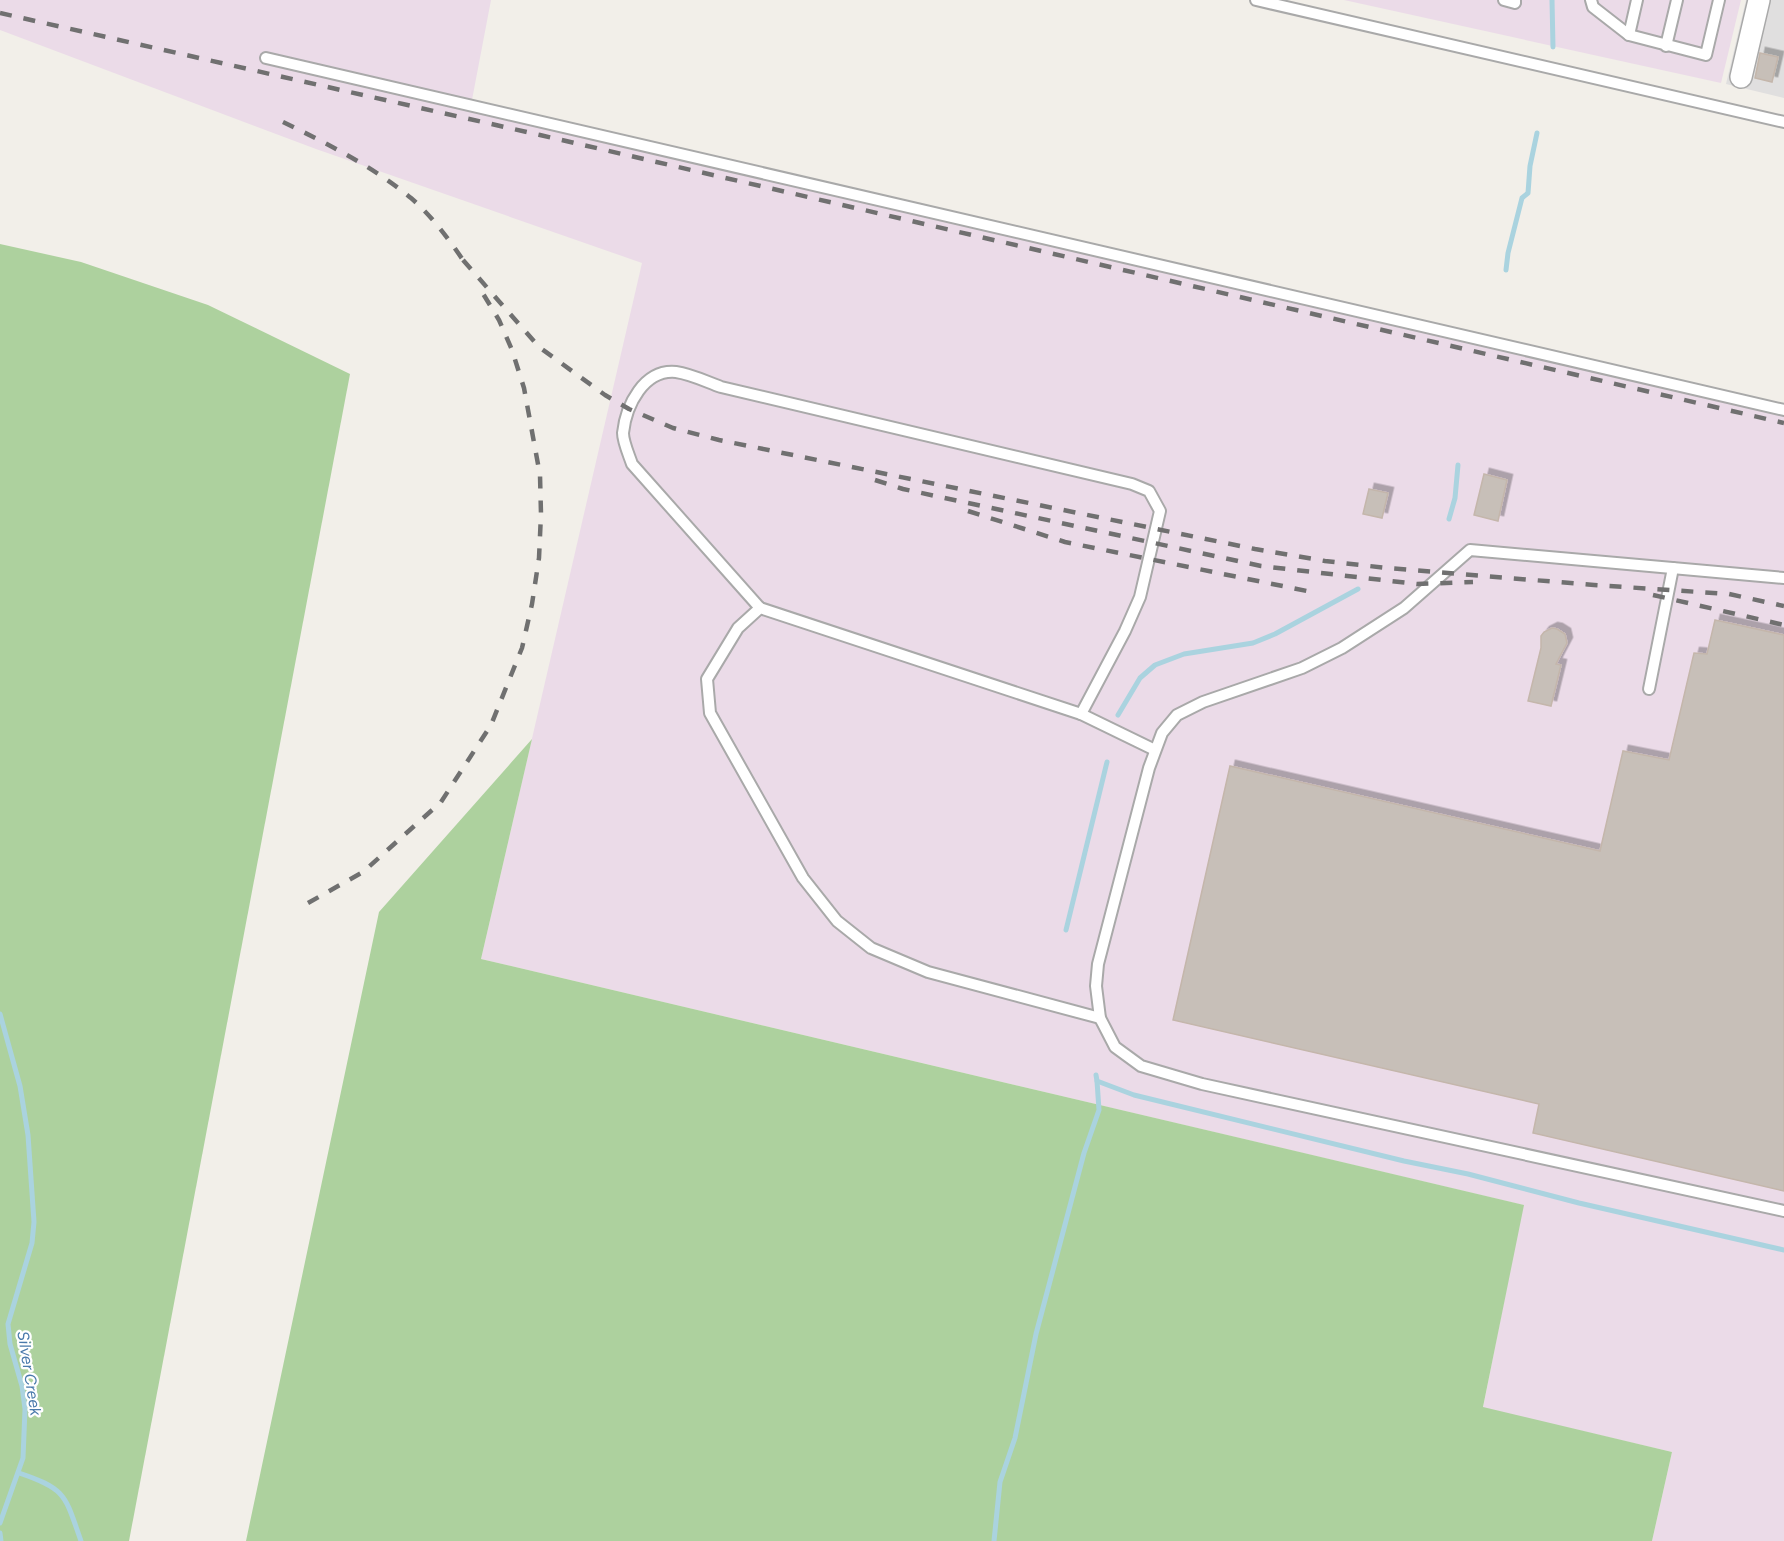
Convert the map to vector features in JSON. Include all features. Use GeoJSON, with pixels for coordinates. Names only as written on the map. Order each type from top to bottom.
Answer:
{"type":"FeatureCollection","features":[{"type":"Feature","properties":{"kind":"street"},"geometry":{"type":"LineString","coordinates":[[1741,77],[1759,0]]}},
{"type":"Feature","properties":{"kind":"lane"},"geometry":{"type":"LineString","coordinates":[[1256,0],[1784,122]]}},
{"type":"Feature","properties":{"kind":"lane"},"geometry":{"type":"LineString","coordinates":[[1504,0],[1515,3],[1515,0]]}},
{"type":"Feature","properties":{"kind":"lane"},"geometry":{"type":"LineString","coordinates":[[1629,35],[1637,0]]}},
{"type":"Feature","properties":{"kind":"lane"},"geometry":{"type":"LineString","coordinates":[[1666,46],[1677,0]]}},
{"type":"Feature","properties":{"kind":"lane"},"geometry":{"type":"LineString","coordinates":[[1593,2],[1629,35],[1706,55],[1719,0]]}},
{"type":"Feature","properties":{"kind":"lane"},"geometry":{"type":"LineString","coordinates":[[266,58],[1784,410]]}},
{"type":"Feature","properties":{"kind":"lane"},"geometry":{"type":"LineString","coordinates":[[1081,714],[1125,631],[1140,597],[1160,511],[1149,491],[1132,484],[721,387],[677,372],[657,374],[641,386],[629,409],[623,435],[632,464],[760,608],[1081,714],[1155,750]]}},
{"type":"Feature","properties":{"kind":"lane"},"geometry":{"type":"LineString","coordinates":[[1784,579],[1470,550],[1404,608],[1342,648],[1302,668],[1203,702],[1177,715],[1162,733],[1149,768],[1098,964],[1096,986],[1100,1018],[1115,1047],[1141,1066],[1202,1084],[1784,1211]]}},
{"type":"Feature","properties":{"kind":"lane"},"geometry":{"type":"LineString","coordinates":[[1649,689],[1673,568]]}},
{"type":"Feature","properties":{"kind":"lane"},"geometry":{"type":"LineString","coordinates":[[760,608],[738,628],[707,679],[710,713],[803,878],[837,921],[871,948],[928,972],[1100,1018]]}},
{"type":"Feature","properties":{"kind":"shaded area"},"geometry":{"type":"Polygon","coordinates":[[[0,0],[491,0],[471,105],[1784,410],[1784,1541],[1652,1541],[1672,1452],[1483,1408],[1523,1205],[481,959],[642,263],[316,149],[0,30],[0,0]]]}},
{"type":"Feature","properties":{"kind":"shaded area"},"geometry":{"type":"Polygon","coordinates":[[[1344,0],[1741,0],[1721,83],[1344,0]]]}},
{"type":"Feature","properties":{"kind":"shaded area"},"geometry":{"type":"Polygon","coordinates":[[[1746,0],[1784,0],[1784,98],[1726,84],[1746,0]]]}},
{"type":"Feature","properties":{"kind":"green space"},"geometry":{"type":"Polygon","coordinates":[[[0,244],[81,262],[208,305],[350,374],[129,1541],[0,1541],[0,244]]]}},
{"type":"Feature","properties":{"kind":"green space"},"geometry":{"type":"Polygon","coordinates":[[[532,739],[481,959],[1524,1205],[1483,1407],[1672,1452],[1652,1541],[246,1541],[379,912],[532,739]]]}},
{"type":"Feature","properties":{"kind":"building"},"geometry":{"type":"Polygon","coordinates":[[[1760,53],[1778,57],[1772,82],[1755,78],[1760,53]]]}},
{"type":"Feature","properties":{"kind":"building"},"geometry":{"type":"Polygon","coordinates":[[[1484,474],[1507,480],[1498,521],[1474,515],[1484,474]]]}},
{"type":"Feature","properties":{"kind":"building"},"geometry":{"type":"Polygon","coordinates":[[[1369,489],[1388,493],[1382,518],[1363,514],[1369,489]]]}},
{"type":"Feature","properties":{"kind":"building"},"geometry":{"type":"Polygon","coordinates":[[[1715,620],[1784,635],[1784,1191],[1533,1133],[1539,1104],[1173,1020],[1230,766],[1600,851],[1623,751],[1669,760],[1694,653],[1707,654],[1715,620]]]}},
{"type":"Feature","properties":{"kind":"building"},"geometry":{"type":"Polygon","coordinates":[[[1552,628],[1565,634],[1567,643],[1556,664],[1561,665],[1551,706],[1528,701],[1541,648],[1541,636],[1552,628]]]}},
{"type":"Feature","properties":{"kind":"waterway"},"geometry":{"type":"LineString","coordinates":[[1552,0],[1553,47]]}},
{"type":"Feature","properties":{"kind":"waterway"},"geometry":{"type":"LineString","coordinates":[[1506,270],[1522,198],[1528,193],[1530,166],[1537,133]]}},
{"type":"Feature","properties":{"kind":"waterway"},"geometry":{"type":"LineString","coordinates":[[1449,519],[1455,498],[1458,465]]}},
{"type":"Feature","properties":{"kind":"waterway"},"geometry":{"type":"LineString","coordinates":[[1118,715],[1140,678],[1155,665],[1184,654],[1253,643],[1275,634],[1358,589]]}},
{"type":"Feature","properties":{"kind":"waterway"},"geometry":{"type":"LineString","coordinates":[[1066,930],[1107,762]]}},
{"type":"Feature","properties":{"kind":"waterway","name":"Silver Creek"},"geometry":{"type":"LineString","coordinates":[[0,1014],[20,1086],[28,1135],[34,1222],[32,1243],[8,1324],[10,1344],[22,1386],[25,1409],[23,1458],[0,1523]]}},
{"type":"Feature","properties":{"kind":"waterway"},"geometry":{"type":"LineString","coordinates":[[1096,1075],[1097,1081],[1134,1095],[1404,1161],[1468,1174],[1579,1203],[1784,1250]]}},
{"type":"Feature","properties":{"kind":"waterway"},"geometry":{"type":"LineString","coordinates":[[994,1541],[1000,1482],[1015,1438],[1036,1334],[1084,1153],[1099,1110],[1097,1081]]}},
{"type":"Feature","properties":{"kind":"waterway"},"geometry":{"type":"LineString","coordinates":[[19,1473],[47,1484],[62,1496],[81,1541]]}},
{"type":"Feature","properties":{"kind":"waterway","name":"Silver Creek"},"geometry":{"type":"LineString","coordinates":[[0,1533],[1,1541]]}},
{"type":"Feature","properties":{"kind":"railway"},"geometry":{"type":"LineString","coordinates":[[0,13],[540,135],[1784,423]]}},
{"type":"Feature","properties":{"kind":"railway"},"geometry":{"type":"LineString","coordinates":[[283,122],[333,147],[396,186],[427,213],[467,266]]}},
{"type":"Feature","properties":{"kind":"railway"},"geometry":{"type":"LineString","coordinates":[[463,260],[539,347],[605,395],[629,409],[673,428],[719,440],[1255,549],[1325,561],[1594,585],[1729,594],[1784,606]]}},
{"type":"Feature","properties":{"kind":"railway"},"geometry":{"type":"LineString","coordinates":[[308,903],[363,872],[441,802],[491,725],[522,648],[539,558],[540,475],[524,388],[512,350],[499,320],[482,292]]}},
{"type":"Feature","properties":{"kind":"railway"},"geometry":{"type":"LineString","coordinates":[[875,480],[903,489],[1261,566],[1417,584],[1473,582]]}},
{"type":"Feature","properties":{"kind":"railway"},"geometry":{"type":"LineString","coordinates":[[968,511],[1065,542],[1312,592]]}},
{"type":"Feature","properties":{"kind":"railway"},"geometry":{"type":"LineString","coordinates":[[1653,595],[1784,625]]}}]}
